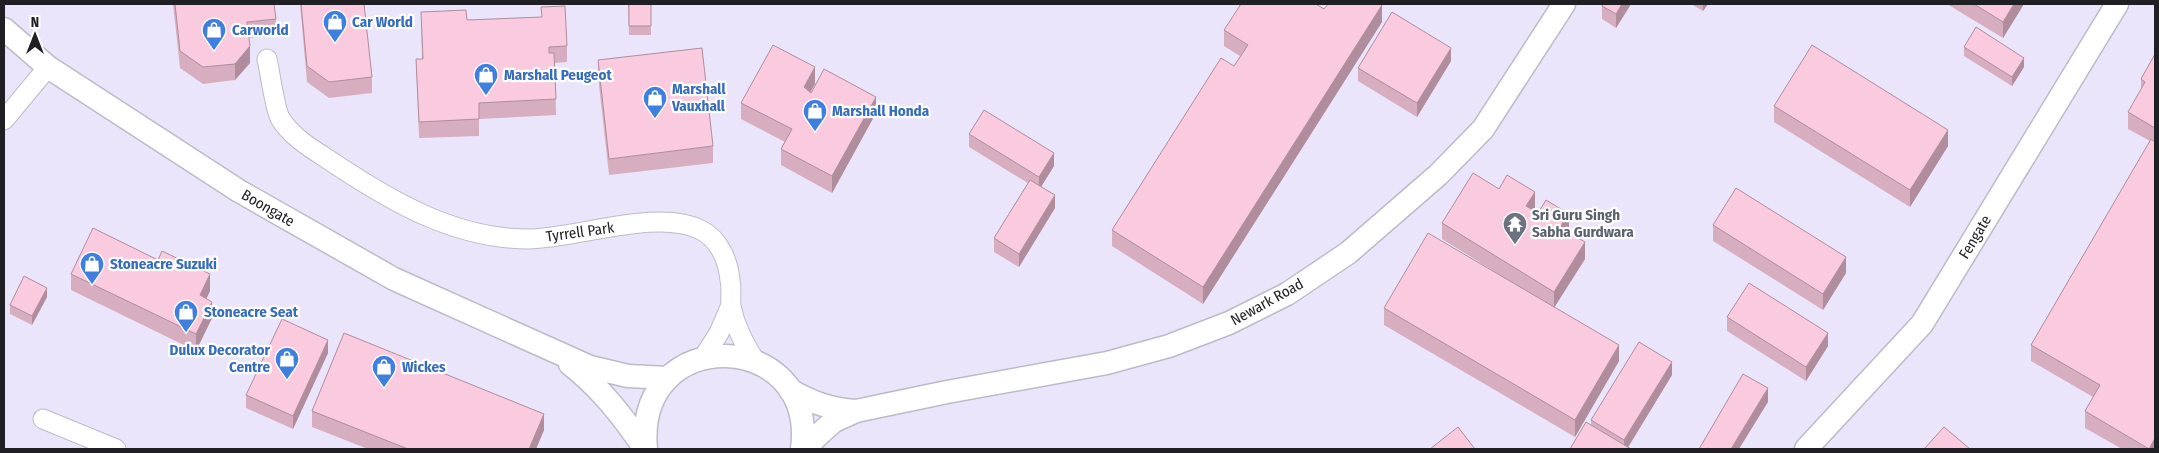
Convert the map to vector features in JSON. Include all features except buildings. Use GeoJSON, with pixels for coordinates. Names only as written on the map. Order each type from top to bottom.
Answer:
{"type":"FeatureCollection","features":[{"type":"Feature","properties":{"kind":"street","name":"Newark Road"},"geometry":{"type":"LineString","coordinates":[[806,449],[816,437],[834,422],[856,411],[908,399],[1107,363],[1151,351],[1230,323],[1287,294],[1348,253],[1438,176],[1483,129],[1564,4]]}},
{"type":"Feature","properties":{"kind":"street","name":"Fengate"},"geometry":{"type":"LineString","coordinates":[[1806,449],[1922,324],[2117,4]]}},
{"type":"Feature","properties":{"kind":"street","name":"Boongate"},"geometry":{"type":"LineString","coordinates":[[4,28],[48,67],[239,191],[394,279],[590,367],[628,376],[668,378]]}},
{"type":"Feature","properties":{"kind":"street","name":"Tyrrell Park"},"geometry":{"type":"LineString","coordinates":[[267,59],[280,118],[298,140],[379,194],[441,222],[472,232],[502,237],[529,239],[564,236],[661,221],[682,223],[702,230],[717,242],[725,259],[730,279],[731,305]]}},
{"type":"Feature","properties":{"kind":"street"},"geometry":{"type":"LineString","coordinates":[[4,120],[48,67]]}},
{"type":"Feature","properties":{"kind":"street"},"geometry":{"type":"LineString","coordinates":[[703,358],[719,333],[731,305]]}},
{"type":"Feature","properties":{"kind":"street"},"geometry":{"type":"LineString","coordinates":[[731,305],[739,335],[755,361]]}},
{"type":"Feature","properties":{"kind":"street","name":"Boongate"},"geometry":{"type":"LineString","coordinates":[[553,351],[589,379],[620,413],[645,449]]}},
{"type":"Feature","properties":{"kind":"street"},"geometry":{"type":"LineString","coordinates":[[645,449],[644,432],[648,412],[656,394],[668,378],[684,366],[703,358],[729,355],[755,361],[775,373],[790,390],[800,410],[804,433],[802,449]]}},
{"type":"Feature","properties":{"kind":"street","name":"Newark Road"},"geometry":{"type":"LineString","coordinates":[[790,390],[833,409],[856,411]]}},
{"type":"Feature","properties":{"kind":"street"},"geometry":{"type":"LineString","coordinates":[[43,419],[116,449]]}},
{"type":"Feature","properties":{"kind":"shaded area"},"geometry":{"type":"Polygon","coordinates":[[[4,4],[2155,4],[2155,449],[4,449],[4,4]]]}},
{"type":"Feature","properties":{"kind":"place","name":"Car World"},"geometry":{"type":"Point","coordinates":[335,43]}},
{"type":"Feature","properties":{"kind":"place","name":"Carworld"},"geometry":{"type":"Point","coordinates":[214,51]}},
{"type":"Feature","properties":{"kind":"place","name":"Marshall Peugeot"},"geometry":{"type":"Point","coordinates":[486,96]}},
{"type":"Feature","properties":{"kind":"place","name":"Marshall Vauxhall"},"geometry":{"type":"Point","coordinates":[655,119]}},
{"type":"Feature","properties":{"kind":"place","name":"Marshall Honda"},"geometry":{"type":"Point","coordinates":[815,132]}},
{"type":"Feature","properties":{"kind":"place","name":"Sri Guru Singh Sabha Gurdwara"},"geometry":{"type":"Point","coordinates":[1515,245]}},
{"type":"Feature","properties":{"kind":"place","name":"Stoneacre Suzuki"},"geometry":{"type":"Point","coordinates":[92,285]}},
{"type":"Feature","properties":{"kind":"place","name":"Stoneacre Seat"},"geometry":{"type":"Point","coordinates":[186,333]}},
{"type":"Feature","properties":{"kind":"place","name":"Dulux Decorator Centre"},"geometry":{"type":"Point","coordinates":[287,380]}},
{"type":"Feature","properties":{"kind":"place","name":"Wickes"},"geometry":{"type":"Point","coordinates":[384,388]}}]}
